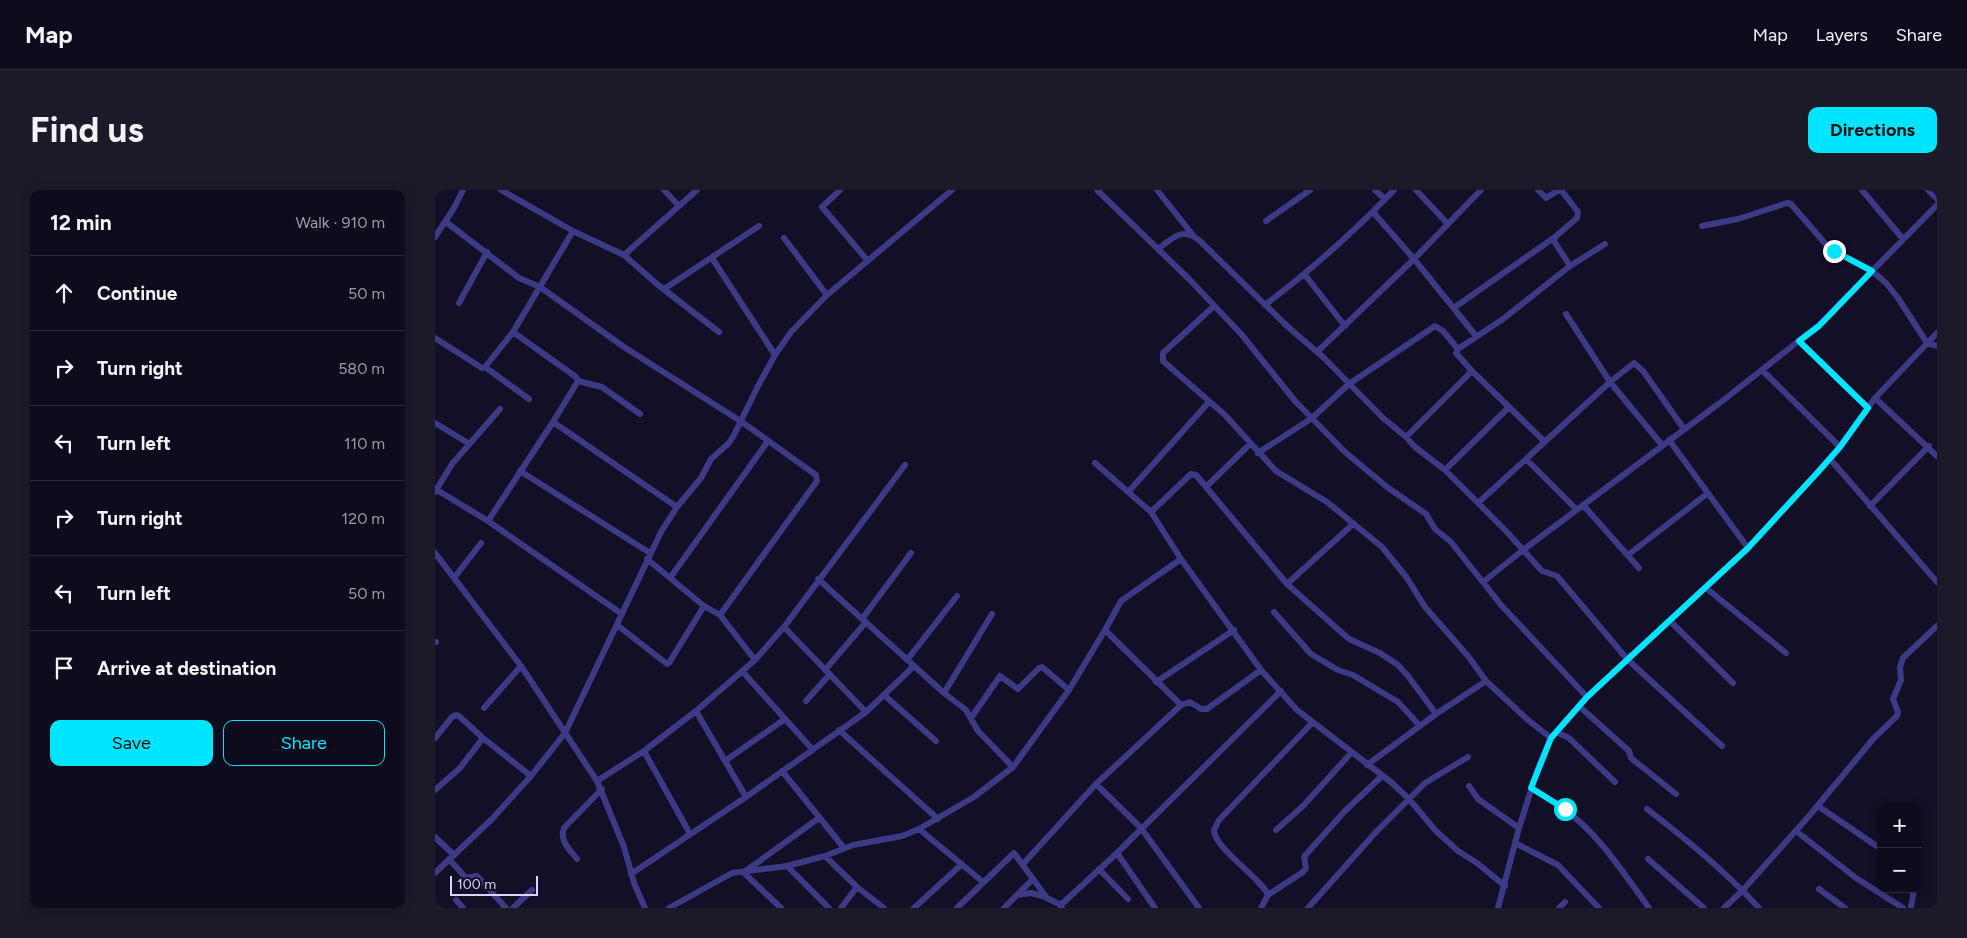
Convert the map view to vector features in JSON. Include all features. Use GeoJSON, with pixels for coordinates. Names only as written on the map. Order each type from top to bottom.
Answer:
{"type":"FeatureCollection","features":[{"type":"Feature","properties":{"kind":"street"},"geometry":{"type":"LineString","coordinates":[[435,238],[463,190]]}},
{"type":"Feature","properties":{"kind":"street"},"geometry":{"type":"LineString","coordinates":[[501,190],[573,231],[624,255],[719,332]]}},
{"type":"Feature","properties":{"kind":"street"},"geometry":{"type":"LineString","coordinates":[[664,190],[679,206]]}},
{"type":"Feature","properties":{"kind":"street"},"geometry":{"type":"LineString","coordinates":[[624,255],[697,190]]}},
{"type":"Feature","properties":{"kind":"street"},"geometry":{"type":"LineString","coordinates":[[840,190],[822,208],[868,262]]}},
{"type":"Feature","properties":{"kind":"street"},"geometry":{"type":"LineString","coordinates":[[435,872],[492,819],[531,776],[565,733],[617,626],[648,556],[677,507],[701,478],[711,459],[729,443],[742,422],[754,393],[775,355],[791,332],[827,295],[952,190]]}},
{"type":"Feature","properties":{"kind":"street"},"geometry":{"type":"LineString","coordinates":[[1097,190],[1248,341],[1295,401],[1352,459],[1387,487],[1426,514],[1435,530],[1451,542],[1531,638],[1587,697]]}},
{"type":"Feature","properties":{"kind":"street"},"geometry":{"type":"LineString","coordinates":[[1157,190],[1192,234],[1265,305],[1317,352],[1383,418],[1406,437],[1415,448],[1445,470],[1542,571],[1557,576],[1627,659],[1722,746]]}},
{"type":"Feature","properties":{"kind":"street"},"geometry":{"type":"LineString","coordinates":[[1266,221],[1310,190]]}},
{"type":"Feature","properties":{"kind":"street"},"geometry":{"type":"LineString","coordinates":[[1375,190],[1385,199]]}},
{"type":"Feature","properties":{"kind":"street"},"geometry":{"type":"LineString","coordinates":[[1265,305],[1305,275],[1394,190]]}},
{"type":"Feature","properties":{"kind":"street"},"geometry":{"type":"LineString","coordinates":[[1416,190],[1447,223]]}},
{"type":"Feature","properties":{"kind":"street"},"geometry":{"type":"LineString","coordinates":[[1317,352],[1414,259],[1480,190]]}},
{"type":"Feature","properties":{"kind":"street"},"geometry":{"type":"LineString","coordinates":[[1455,308],[1555,237],[1578,215],[1560,190],[1546,198],[1538,190]]}},
{"type":"Feature","properties":{"kind":"street"},"geometry":{"type":"LineString","coordinates":[[1862,190],[1903,239]]}},
{"type":"Feature","properties":{"kind":"street"},"geometry":{"type":"LineString","coordinates":[[1928,190],[1937,199]]}},
{"type":"Feature","properties":{"kind":"street"},"geometry":{"type":"LineString","coordinates":[[1702,226],[1738,219],[1787,203],[1791,204],[1829,248],[1872,271],[1893,290],[1927,343],[1937,346]]}},
{"type":"Feature","properties":{"kind":"street"},"geometry":{"type":"LineString","coordinates":[[1483,582],[1819,326],[1937,205]]}},
{"type":"Feature","properties":{"kind":"street"},"geometry":{"type":"LineString","coordinates":[[1373,212],[1455,308],[1476,336]]}},
{"type":"Feature","properties":{"kind":"street"},"geometry":{"type":"LineString","coordinates":[[446,222],[519,278],[539,287],[624,347],[742,422],[816,475],[817,481],[720,615]]}},
{"type":"Feature","properties":{"kind":"street"},"geometry":{"type":"LineString","coordinates":[[664,289],[759,226]]}},
{"type":"Feature","properties":{"kind":"street"},"geometry":{"type":"LineString","coordinates":[[485,368],[513,332],[573,231]]}},
{"type":"Feature","properties":{"kind":"street"},"geometry":{"type":"LineString","coordinates":[[1157,249],[1176,236],[1184,233],[1192,234]]}},
{"type":"Feature","properties":{"kind":"street"},"geometry":{"type":"LineString","coordinates":[[1555,237],[1555,244],[1570,266]]}},
{"type":"Feature","properties":{"kind":"street"},"geometry":{"type":"LineString","coordinates":[[784,238],[827,295]]}},
{"type":"Feature","properties":{"kind":"street"},"geometry":{"type":"LineString","coordinates":[[1545,442],[1456,353],[1458,349],[1476,336],[1503,320],[1570,266],[1605,244]]}},
{"type":"Feature","properties":{"kind":"street"},"geometry":{"type":"LineString","coordinates":[[459,303],[487,252]]}},
{"type":"Feature","properties":{"kind":"street"},"geometry":{"type":"LineString","coordinates":[[712,258],[775,355]]}},
{"type":"Feature","properties":{"kind":"street"},"geometry":{"type":"LineString","coordinates":[[1305,275],[1345,326]]}},
{"type":"Feature","properties":{"kind":"street"},"geometry":{"type":"LineString","coordinates":[[1214,306],[1163,353],[1163,361],[1225,415],[1249,444],[1276,471],[1327,502],[1382,547],[1407,578],[1425,607],[1468,656],[1486,681],[1527,720],[1551,738]]}},
{"type":"Feature","properties":{"kind":"street"},"geometry":{"type":"LineString","coordinates":[[1566,314],[1610,382],[1662,445]]}},
{"type":"Feature","properties":{"kind":"street"},"geometry":{"type":"LineString","coordinates":[[1258,453],[1312,418],[1349,384],[1435,326],[1458,349]]}},
{"type":"Feature","properties":{"kind":"street"},"geometry":{"type":"LineString","coordinates":[[513,332],[576,377],[578,381],[602,387],[640,414]]}},
{"type":"Feature","properties":{"kind":"street"},"geometry":{"type":"LineString","coordinates":[[1498,908],[1531,788],[1551,738],[1587,697],[1748,548],[1840,447],[1875,398],[1937,332]]}},
{"type":"Feature","properties":{"kind":"street"},"geometry":{"type":"LineString","coordinates":[[1799,341],[1868,408]]}},
{"type":"Feature","properties":{"kind":"street"},"geometry":{"type":"LineString","coordinates":[[436,342],[485,368],[529,399]]}},
{"type":"Feature","properties":{"kind":"street"},"geometry":{"type":"LineString","coordinates":[[1478,503],[1610,382],[1634,363],[1643,371],[1685,429]]}},
{"type":"Feature","properties":{"kind":"street"},"geometry":{"type":"LineString","coordinates":[[1762,370],[1840,447]]}},
{"type":"Feature","properties":{"kind":"street"},"geometry":{"type":"LineString","coordinates":[[1406,437],[1472,371]]}},
{"type":"Feature","properties":{"kind":"street"},"geometry":{"type":"LineString","coordinates":[[488,521],[578,381]]}},
{"type":"Feature","properties":{"kind":"street"},"geometry":{"type":"LineString","coordinates":[[1875,398],[1929,446],[1937,456]]}},
{"type":"Feature","properties":{"kind":"street"},"geometry":{"type":"LineString","coordinates":[[1129,491],[1209,402]]}},
{"type":"Feature","properties":{"kind":"street"},"geometry":{"type":"LineString","coordinates":[[1445,470],[1509,407]]}},
{"type":"Feature","properties":{"kind":"street"},"geometry":{"type":"LineString","coordinates":[[500,409],[452,464],[436,491],[488,521],[622,614]]}},
{"type":"Feature","properties":{"kind":"street"},"geometry":{"type":"LineString","coordinates":[[553,422],[677,507]]}},
{"type":"Feature","properties":{"kind":"street"},"geometry":{"type":"LineString","coordinates":[[435,424],[469,444]]}},
{"type":"Feature","properties":{"kind":"street"},"geometry":{"type":"LineString","coordinates":[[1669,440],[1748,548]]}},
{"type":"Feature","properties":{"kind":"street"},"geometry":{"type":"LineString","coordinates":[[670,578],[768,441]]}},
{"type":"Feature","properties":{"kind":"street"},"geometry":{"type":"LineString","coordinates":[[1206,487],[1249,444]]}},
{"type":"Feature","properties":{"kind":"street"},"geometry":{"type":"LineString","coordinates":[[1870,506],[1929,446]]}},
{"type":"Feature","properties":{"kind":"street"},"geometry":{"type":"LineString","coordinates":[[1526,459],[1577,510]]}},
{"type":"Feature","properties":{"kind":"street"},"geometry":{"type":"LineString","coordinates":[[1829,459],[1937,582]]}},
{"type":"Feature","properties":{"kind":"street"},"geometry":{"type":"LineString","coordinates":[[1095,462],[1151,512],[1181,559],[1261,670],[1297,710],[1382,776],[1409,799],[1436,831],[1458,851],[1477,863],[1505,886]]}},
{"type":"Feature","properties":{"kind":"street"},"geometry":{"type":"LineString","coordinates":[[597,782],[644,751],[696,711],[755,660],[784,627],[905,465]]}},
{"type":"Feature","properties":{"kind":"street"},"geometry":{"type":"LineString","coordinates":[[520,471],[648,556],[670,578],[704,606],[720,615],[755,660]]}},
{"type":"Feature","properties":{"kind":"street"},"geometry":{"type":"LineString","coordinates":[[1151,512],[1191,474],[1197,475],[1287,584],[1349,639],[1380,653],[1398,665],[1436,714]]}},
{"type":"Feature","properties":{"kind":"street"},"geometry":{"type":"LineString","coordinates":[[1628,556],[1708,493]]}},
{"type":"Feature","properties":{"kind":"street"},"geometry":{"type":"LineString","coordinates":[[1583,505],[1639,568]]}},
{"type":"Feature","properties":{"kind":"street"},"geometry":{"type":"LineString","coordinates":[[1287,584],[1353,524]]}},
{"type":"Feature","properties":{"kind":"street"},"geometry":{"type":"LineString","coordinates":[[454,578],[481,543]]}},
{"type":"Feature","properties":{"kind":"street"},"geometry":{"type":"LineString","coordinates":[[435,553],[521,666],[602,790],[624,847],[631,874],[645,908]]}},
{"type":"Feature","properties":{"kind":"street"},"geometry":{"type":"LineString","coordinates":[[806,701],[911,553]]}},
{"type":"Feature","properties":{"kind":"street"},"geometry":{"type":"LineString","coordinates":[[669,908],[731,873],[787,866],[825,856],[853,845],[902,836],[919,830],[974,797],[1013,767],[1069,690],[1117,606],[1125,597],[1181,559]]}},
{"type":"Feature","properties":{"kind":"street"},"geometry":{"type":"LineString","coordinates":[[819,579],[944,693],[966,710],[978,731],[1013,767]]}},
{"type":"Feature","properties":{"kind":"street"},"geometry":{"type":"LineString","coordinates":[[1706,588],[1786,654]]}},
{"type":"Feature","properties":{"kind":"street"},"geometry":{"type":"LineString","coordinates":[[907,660],[957,596]]}},
{"type":"Feature","properties":{"kind":"street"},"geometry":{"type":"LineString","coordinates":[[617,626],[667,664],[704,606]]}},
{"type":"Feature","properties":{"kind":"street"},"geometry":{"type":"LineString","coordinates":[[1274,612],[1311,654],[1338,670],[1353,675],[1398,702],[1420,726]]}},
{"type":"Feature","properties":{"kind":"street"},"geometry":{"type":"LineString","coordinates":[[944,693],[992,614]]}},
{"type":"Feature","properties":{"kind":"street"},"geometry":{"type":"LineString","coordinates":[[1670,621],[1733,684]]}},
{"type":"Feature","properties":{"kind":"street"},"geometry":{"type":"LineString","coordinates":[[1724,908],[1743,891],[1818,806],[1874,738],[1897,716],[1898,712],[1893,699],[1901,680],[1900,667],[1903,658],[1937,626]]}},
{"type":"Feature","properties":{"kind":"street"},"geometry":{"type":"LineString","coordinates":[[784,627],[866,712]]}},
{"type":"Feature","properties":{"kind":"street"},"geometry":{"type":"LineString","coordinates":[[1105,630],[1181,705]]}},
{"type":"Feature","properties":{"kind":"street"},"geometry":{"type":"LineString","coordinates":[[1156,682],[1234,630]]}},
{"type":"Feature","properties":{"kind":"street"},"geometry":{"type":"LineString","coordinates":[[484,708],[521,666]]}},
{"type":"Feature","properties":{"kind":"street"},"geometry":{"type":"LineString","coordinates":[[631,874],[746,797],[866,712],[914,666]]}},
{"type":"Feature","properties":{"kind":"street"},"geometry":{"type":"LineString","coordinates":[[971,718],[1000,676],[1019,688],[1041,667],[1069,690]]}},
{"type":"Feature","properties":{"kind":"street"},"geometry":{"type":"LineString","coordinates":[[1023,864],[1096,784],[1181,705],[1191,702],[1201,709],[1207,709],[1261,670]]}},
{"type":"Feature","properties":{"kind":"street"},"geometry":{"type":"LineString","coordinates":[[743,672],[813,750]]}},
{"type":"Feature","properties":{"kind":"street"},"geometry":{"type":"LineString","coordinates":[[1367,765],[1436,714],[1486,681]]}},
{"type":"Feature","properties":{"kind":"street"},"geometry":{"type":"LineString","coordinates":[[1017,895],[1031,893],[1047,898],[1060,906],[1117,853],[1281,691]]}},
{"type":"Feature","properties":{"kind":"street"},"geometry":{"type":"LineString","coordinates":[[884,695],[936,741]]}},
{"type":"Feature","properties":{"kind":"street"},"geometry":{"type":"LineString","coordinates":[[1579,706],[1629,750],[1631,758],[1676,794]]}},
{"type":"Feature","properties":{"kind":"street"},"geometry":{"type":"LineString","coordinates":[[696,711],[746,797]]}},
{"type":"Feature","properties":{"kind":"street"},"geometry":{"type":"LineString","coordinates":[[435,738],[456,715],[459,716],[483,738],[531,776]]}},
{"type":"Feature","properties":{"kind":"street"},"geometry":{"type":"LineString","coordinates":[[725,761],[785,719]]}},
{"type":"Feature","properties":{"kind":"street"},"geometry":{"type":"LineString","coordinates":[[1268,895],[1239,865],[1216,837],[1214,830],[1219,820],[1312,723]]}},
{"type":"Feature","properties":{"kind":"street"},"geometry":{"type":"LineString","coordinates":[[839,730],[938,819]]}},
{"type":"Feature","properties":{"kind":"street"},"geometry":{"type":"LineString","coordinates":[[1556,732],[1569,738],[1615,782]]}},
{"type":"Feature","properties":{"kind":"street"},"geometry":{"type":"LineString","coordinates":[[435,790],[460,768],[483,738]]}},
{"type":"Feature","properties":{"kind":"street"},"geometry":{"type":"LineString","coordinates":[[644,751],[690,834]]}},
{"type":"Feature","properties":{"kind":"street"},"geometry":{"type":"LineString","coordinates":[[1276,830],[1303,806],[1351,752]]}},
{"type":"Feature","properties":{"kind":"street"},"geometry":{"type":"LineString","coordinates":[[1308,908],[1347,863],[1425,783],[1468,757]]}},
{"type":"Feature","properties":{"kind":"street"},"geometry":{"type":"LineString","coordinates":[[782,771],[844,848]]}},
{"type":"Feature","properties":{"kind":"street"},"geometry":{"type":"LineString","coordinates":[[1261,908],[1268,895],[1303,872],[1306,868],[1304,857],[1345,811],[1382,776]]}},
{"type":"Feature","properties":{"kind":"street"},"geometry":{"type":"LineString","coordinates":[[1096,784],[1141,828],[1199,908]]}},
{"type":"Feature","properties":{"kind":"street"},"geometry":{"type":"LineString","coordinates":[[1469,786],[1478,799],[1519,828]]}},
{"type":"Feature","properties":{"kind":"street"},"geometry":{"type":"LineString","coordinates":[[1531,788],[1565,809],[1603,846],[1649,908]]}},
{"type":"Feature","properties":{"kind":"street"},"geometry":{"type":"LineString","coordinates":[[577,859],[562,838],[562,833],[564,828],[602,790]]}},
{"type":"Feature","properties":{"kind":"street"},"geometry":{"type":"LineString","coordinates":[[1818,806],[1880,848]]}},
{"type":"Feature","properties":{"kind":"street"},"geometry":{"type":"LineString","coordinates":[[1647,809],[1686,839],[1759,908]]}},
{"type":"Feature","properties":{"kind":"street"},"geometry":{"type":"LineString","coordinates":[[744,871],[819,818]]}},
{"type":"Feature","properties":{"kind":"street"},"geometry":{"type":"LineString","coordinates":[[919,830],[983,882]]}},
{"type":"Feature","properties":{"kind":"street"},"geometry":{"type":"LineString","coordinates":[[1796,831],[1856,878],[1903,908]]}},
{"type":"Feature","properties":{"kind":"street"},"geometry":{"type":"LineString","coordinates":[[435,837],[466,878],[477,876],[506,908]]}},
{"type":"Feature","properties":{"kind":"street"},"geometry":{"type":"LineString","coordinates":[[1515,843],[1558,865],[1599,908]]}},
{"type":"Feature","properties":{"kind":"street"},"geometry":{"type":"LineString","coordinates":[[957,908],[1012,853],[1016,854],[1047,898]]}},
{"type":"Feature","properties":{"kind":"street"},"geometry":{"type":"LineString","coordinates":[[1117,853],[1155,908]]}},
{"type":"Feature","properties":{"kind":"street"},"geometry":{"type":"LineString","coordinates":[[825,856],[857,887],[884,908]]}},
{"type":"Feature","properties":{"kind":"street"},"geometry":{"type":"LineString","coordinates":[[1648,859],[1704,908]]}},
{"type":"Feature","properties":{"kind":"street"},"geometry":{"type":"LineString","coordinates":[[915,908],[962,864]]}},
{"type":"Feature","properties":{"kind":"street"},"geometry":{"type":"LineString","coordinates":[[787,866],[829,908]]}},
{"type":"Feature","properties":{"kind":"street"},"geometry":{"type":"LineString","coordinates":[[1099,869],[1128,899]]}},
{"type":"Feature","properties":{"kind":"street"},"geometry":{"type":"LineString","coordinates":[[744,871],[781,908]]}},
{"type":"Feature","properties":{"kind":"street"},"geometry":{"type":"LineString","coordinates":[[1009,907],[1017,895],[1033,880]]}},
{"type":"Feature","properties":{"kind":"street"},"geometry":{"type":"LineString","coordinates":[[841,908],[857,887]]}},
{"type":"Feature","properties":{"kind":"street"},"geometry":{"type":"LineString","coordinates":[[1819,889],[1845,908]]}},
{"type":"Feature","properties":{"kind":"street"},"geometry":{"type":"LineString","coordinates":[[513,908],[532,890]]}},
{"type":"Feature","properties":{"kind":"street"},"geometry":{"type":"LineString","coordinates":[[1911,908],[1914,893]]}},
{"type":"Feature","properties":{"kind":"street"},"geometry":{"type":"LineString","coordinates":[[456,900],[463,908]]}},
{"type":"Feature","properties":{"kind":"street"},"geometry":{"type":"LineString","coordinates":[[1559,908],[1565,902]]}},
{"type":"Feature","properties":{"kind":"route"},"geometry":{"type":"LineString","coordinates":[[1565,809],[1531,788],[1551,738],[1587,697],[1748,548],[1840,447],[1868,408],[1799,341],[1819,326],[1872,271],[1834,251]]}}]}
